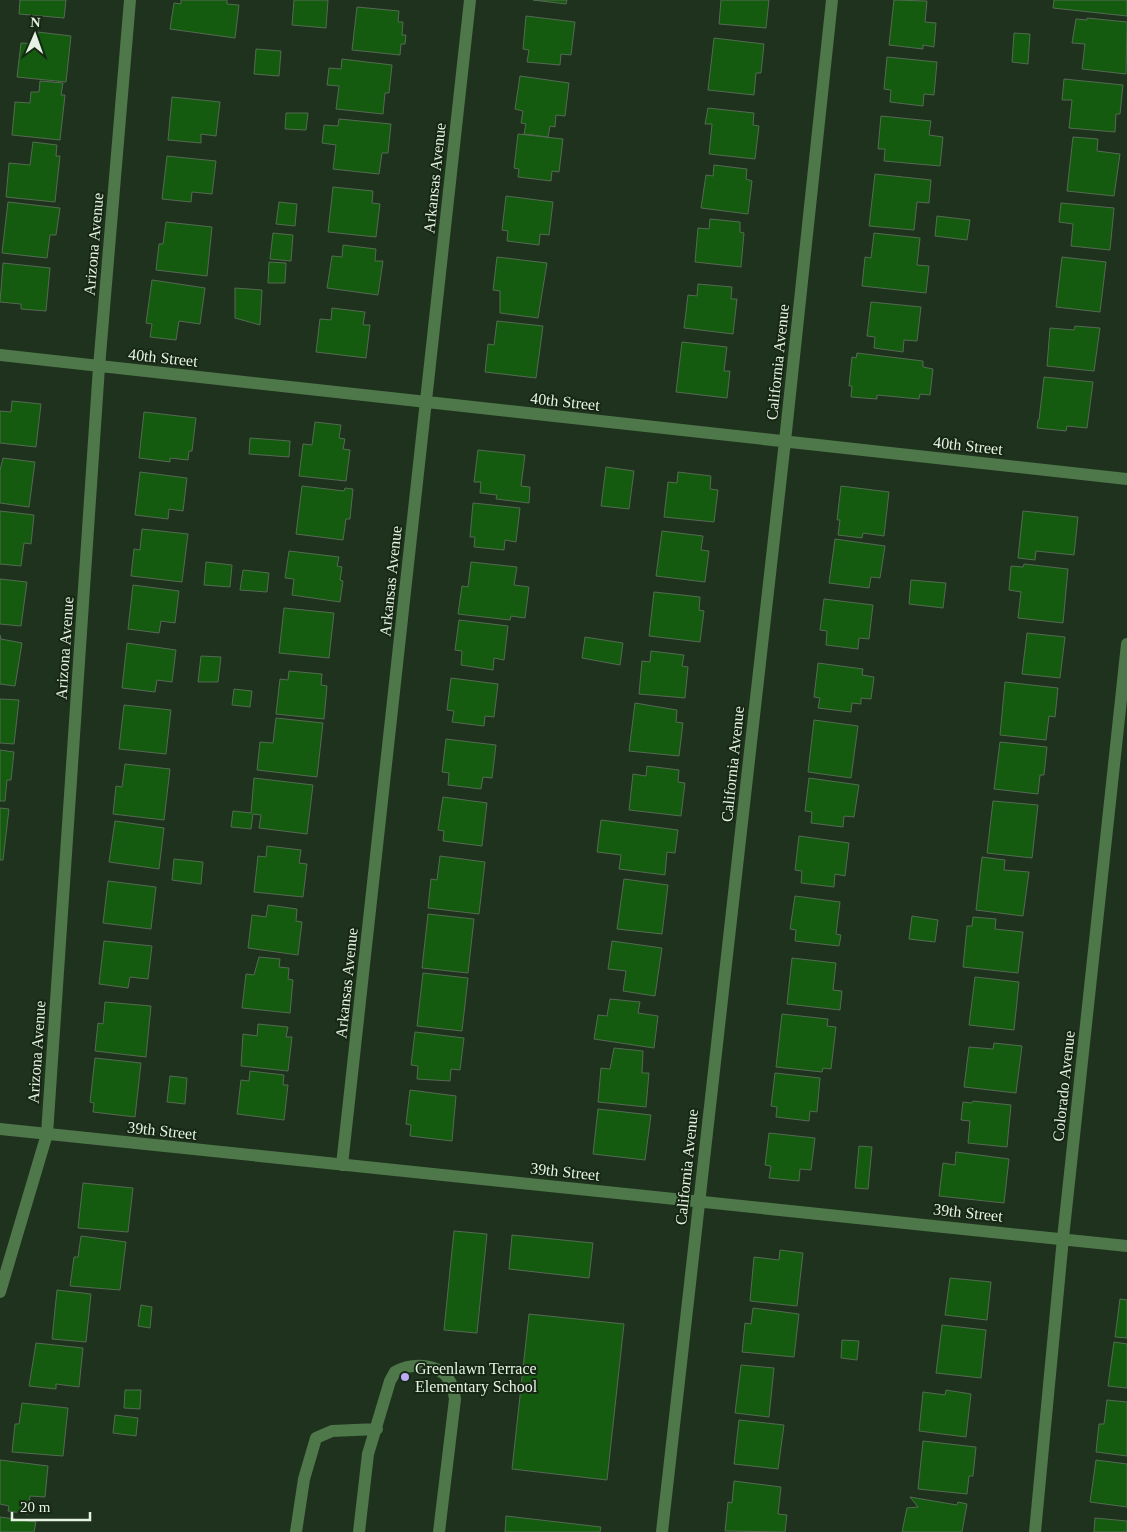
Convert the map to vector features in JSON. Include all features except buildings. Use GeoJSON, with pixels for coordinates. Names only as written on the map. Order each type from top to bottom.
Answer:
{"type":"FeatureCollection","features":[{"type":"Feature","properties":{"kind":"street","name":"Arizona Avenue"},"geometry":{"type":"LineString","coordinates":[[0,1292],[47,1134],[100,366],[130,0]]}},
{"type":"Feature","properties":{"kind":"street","name":"Arkansas Avenue"},"geometry":{"type":"LineString","coordinates":[[342,1165],[470,0]]}},
{"type":"Feature","properties":{"kind":"street","name":"California Avenue"},"geometry":{"type":"LineString","coordinates":[[662,1532],[785,441],[832,0]]}},
{"type":"Feature","properties":{"kind":"street","name":"40th Street"},"geometry":{"type":"LineString","coordinates":[[0,355],[1127,479]]}},
{"type":"Feature","properties":{"kind":"street","name":"Colorado Avenue"},"geometry":{"type":"LineString","coordinates":[[1035,1532],[1063,1238],[1127,644]]}},
{"type":"Feature","properties":{"kind":"street","name":"39th Street"},"geometry":{"type":"LineString","coordinates":[[0,1129],[699,1200],[1127,1246]]}},
{"type":"Feature","properties":{"kind":"street"},"geometry":{"type":"LineString","coordinates":[[359,1532],[368,1454],[395,1372],[403,1367],[426,1366],[439,1371],[449,1378],[455,1399],[438,1532]]}},
{"type":"Feature","properties":{"kind":"street"},"geometry":{"type":"LineString","coordinates":[[296,1532],[304,1479],[316,1438],[332,1431],[377,1429]]}},
{"type":"Feature","properties":{"kind":"place","name":"Greenlawn Terrace Elementary School"},"geometry":{"type":"Point","coordinates":[405,1377]}}]}
